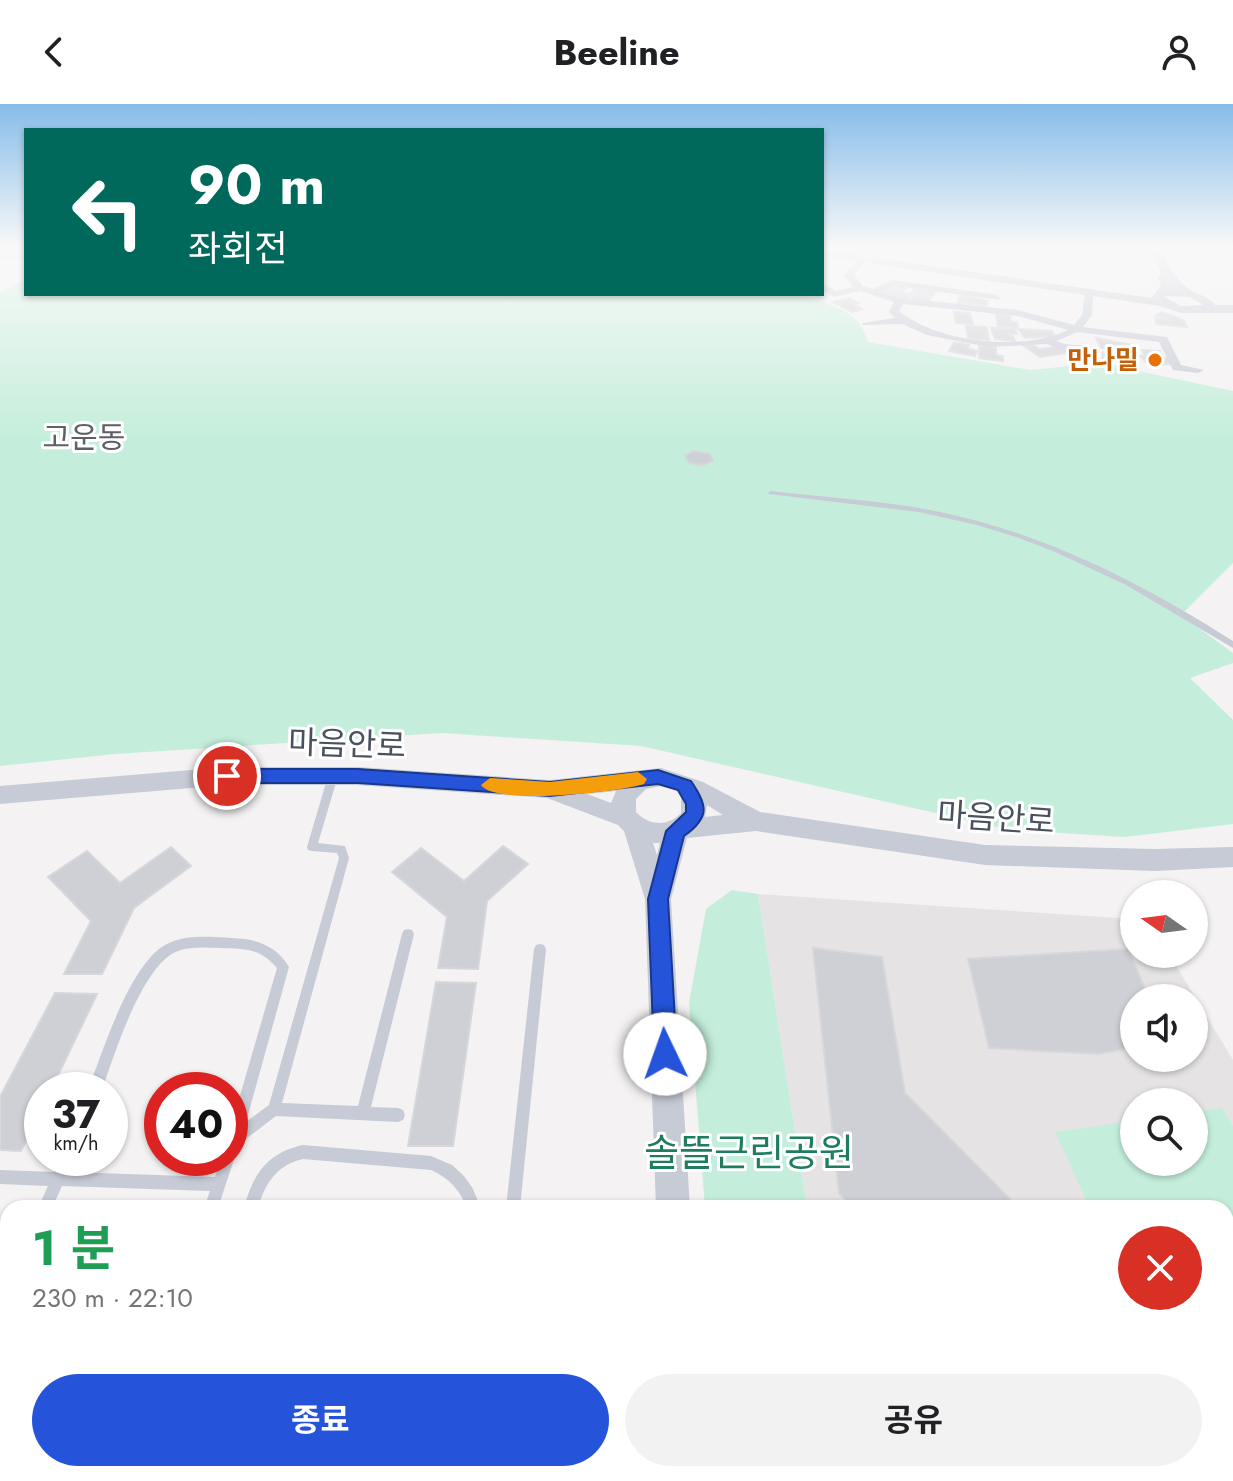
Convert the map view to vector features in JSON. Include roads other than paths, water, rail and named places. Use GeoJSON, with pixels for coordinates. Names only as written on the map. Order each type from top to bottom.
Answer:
{"type":"FeatureCollection","features":[{"type":"Feature","properties":{"kind":"street"},"geometry":{"type":"LineString","coordinates":[[894,311],[901,321],[924,332],[970,341],[1019,343],[1048,340],[1077,329],[1088,311]]}},
{"type":"Feature","properties":{"kind":"street"},"geometry":{"type":"LineString","coordinates":[[986,311],[1031,316],[1116,336],[1163,339]]}},
{"type":"Feature","properties":{"kind":"street"},"geometry":{"type":"LineString","coordinates":[[1031,316],[1033,311]]}},
{"type":"Feature","properties":{"kind":"street"},"geometry":{"type":"LineString","coordinates":[[867,318],[881,322],[901,321]]}},
{"type":"Feature","properties":{"kind":"street"},"geometry":{"type":"LineString","coordinates":[[1154,326],[1177,368],[1198,370]]}},
{"type":"Feature","properties":{"kind":"street"},"geometry":{"type":"LineString","coordinates":[[1048,340],[1065,349],[1092,349]]}},
{"type":"Feature","properties":{"kind":"street","name":"마음안로"},"geometry":{"type":"LineString","coordinates":[[0,795],[227,776],[333,776],[550,789]]}},
{"type":"Feature","properties":{"kind":"street"},"geometry":{"type":"LineString","coordinates":[[648,778],[631,786],[623,801],[658,899],[673,1200]]}},
{"type":"Feature","properties":{"kind":"street"},"geometry":{"type":"LineString","coordinates":[[550,789],[668,778],[756,821]]}},
{"type":"Feature","properties":{"kind":"street"},"geometry":{"type":"LineString","coordinates":[[658,899],[678,830],[695,813],[696,803],[685,785]]}},
{"type":"Feature","properties":{"kind":"street"},"geometry":{"type":"LineString","coordinates":[[550,789],[655,834],[756,821]]}},
{"type":"Feature","properties":{"kind":"street","name":"마음안로"},"geometry":{"type":"LineString","coordinates":[[756,821],[985,855],[1155,860],[1233,857]]}},
{"type":"Feature","properties":{"kind":"lane"},"geometry":{"type":"LineString","coordinates":[[771,493],[937,514],[990,526],[1051,546],[1185,613],[1233,645]]}},
{"type":"Feature","properties":{"kind":"lane"},"geometry":{"type":"LineString","coordinates":[[248,1132],[274,1109],[344,858],[341,849],[312,847],[333,776]]}},
{"type":"Feature","properties":{"kind":"lane"},"geometry":{"type":"LineString","coordinates":[[363,1113],[408,934]]}},
{"type":"Feature","properties":{"kind":"lane"},"geometry":{"type":"LineString","coordinates":[[102,1072],[144,971],[168,949],[191,942],[255,944],[271,952],[283,967],[248,1090]]}},
{"type":"Feature","properties":{"kind":"lane"},"geometry":{"type":"LineString","coordinates":[[514,1200],[540,949]]}},
{"type":"Feature","properties":{"kind":"lane"},"geometry":{"type":"LineString","coordinates":[[274,1109],[398,1115]]}},
{"type":"Feature","properties":{"kind":"lane"},"geometry":{"type":"LineString","coordinates":[[253,1200],[256,1185],[286,1154],[303,1152],[431,1163],[446,1168],[466,1186],[471,1200]]}},
{"type":"Feature","properties":{"kind":"lane"},"geometry":{"type":"LineString","coordinates":[[49,1200],[59,1176]]}},
{"type":"Feature","properties":{"kind":"lane"},"geometry":{"type":"LineString","coordinates":[[214,1200],[222,1176]]}},
{"type":"Feature","properties":{"kind":"lane"},"geometry":{"type":"LineString","coordinates":[[0,1177],[219,1184]]}},
{"type":"Feature","properties":{"kind":"place","name":"만나밀"},"geometry":{"type":"Point","coordinates":[1155,360]}},
{"type":"Feature","properties":{"kind":"district","name":"고운동"},"geometry":{"type":"Point","coordinates":[84,437]}},
{"type":"Feature","properties":{"kind":"park label","name":"솔뜰근린공원"},"geometry":{"type":"Point","coordinates":[749,1152]}}]}
